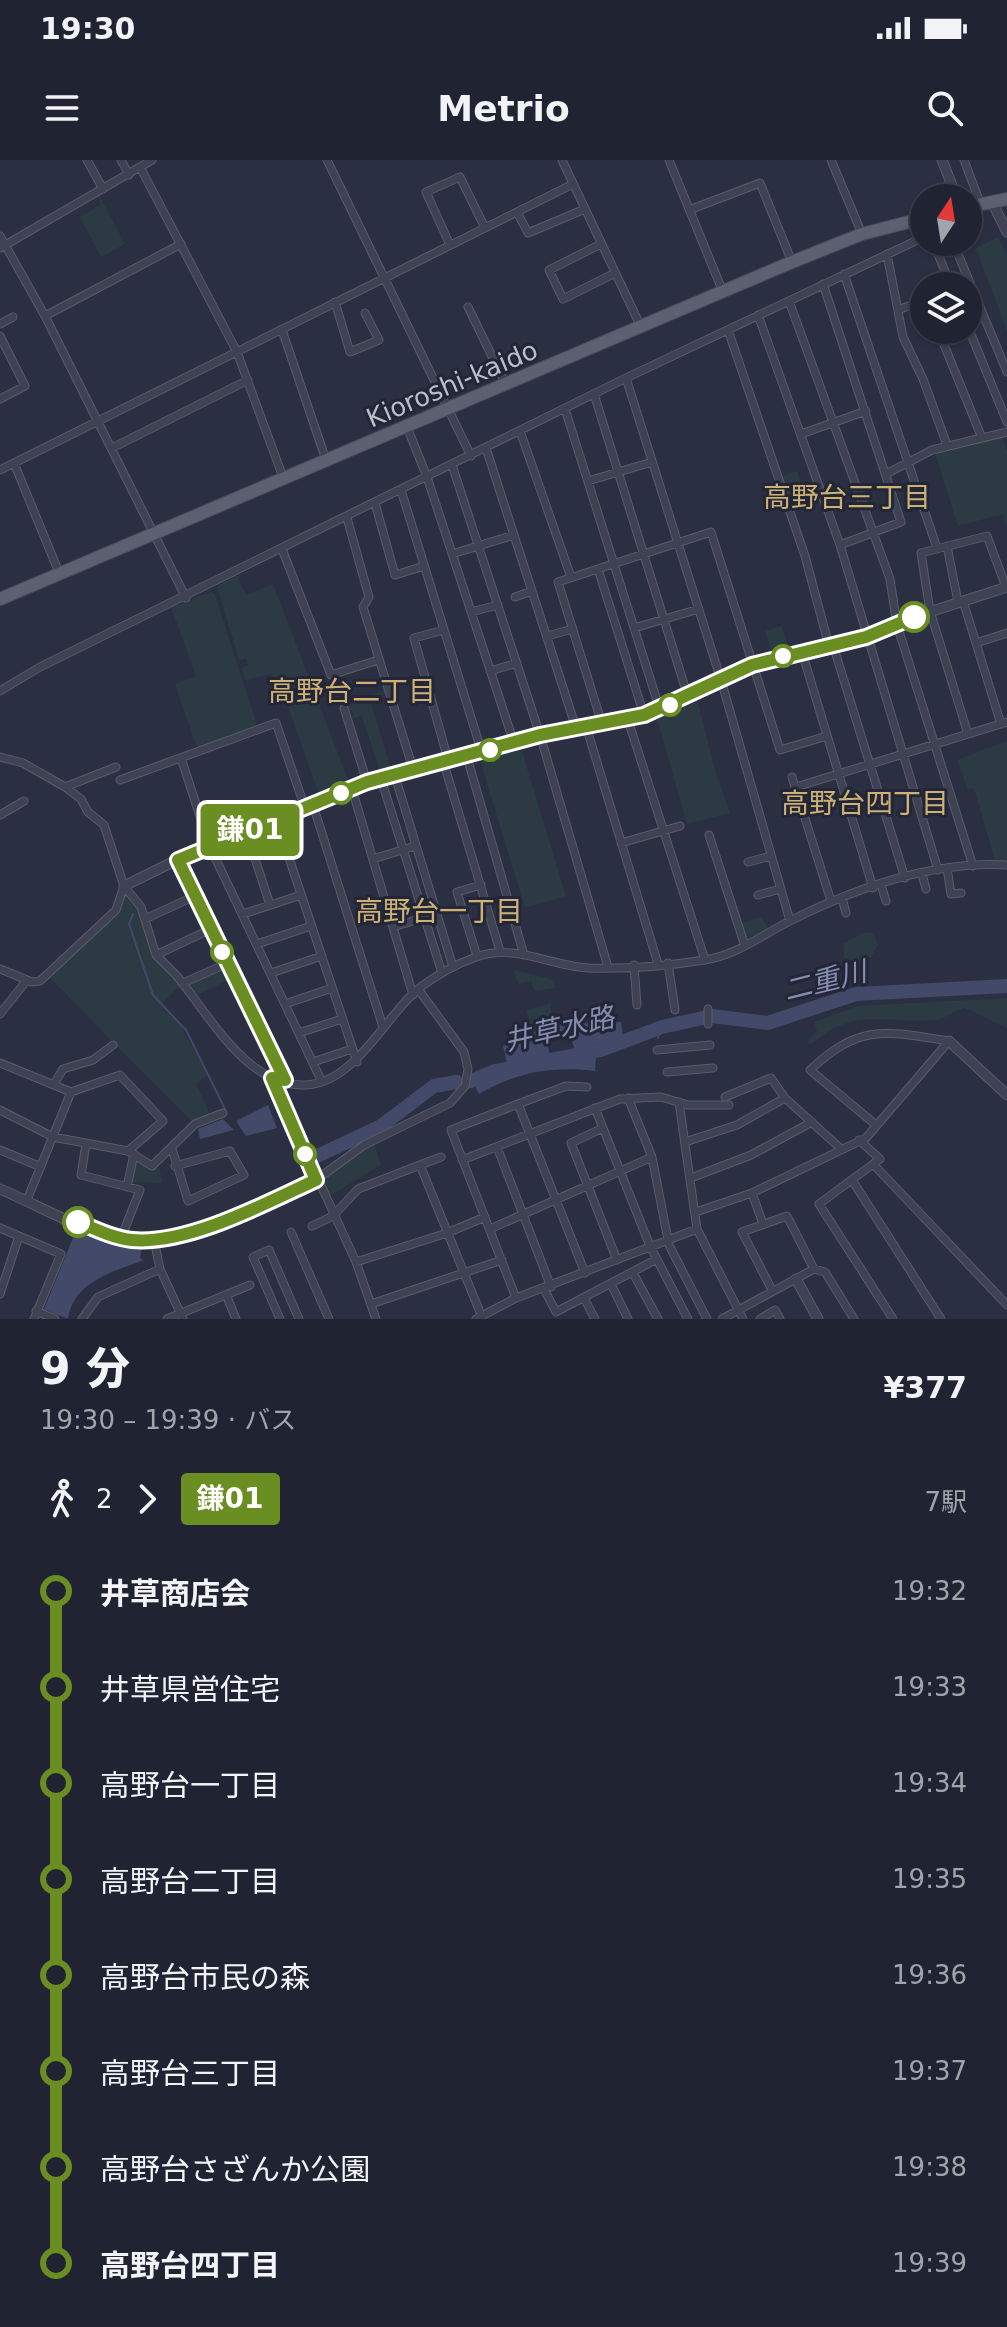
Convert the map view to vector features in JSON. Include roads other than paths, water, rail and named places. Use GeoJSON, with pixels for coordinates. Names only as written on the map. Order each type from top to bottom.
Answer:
{"type":"FeatureCollection","features":[{"type":"Feature","properties":{"kind":"main road"},"geometry":{"type":"LineString","coordinates":[[982,204],[1007,199]]}},
{"type":"Feature","properties":{"kind":"main road","name":"Kioroshi-kaido"},"geometry":{"type":"LineString","coordinates":[[0,599],[792,262],[862,234],[910,222]]}},
{"type":"Feature","properties":{"kind":"street"},"geometry":{"type":"LineString","coordinates":[[87,160],[103,189]]}},
{"type":"Feature","properties":{"kind":"street"},"geometry":{"type":"LineString","coordinates":[[121,160],[129,175]]}},
{"type":"Feature","properties":{"kind":"street"},"geometry":{"type":"LineString","coordinates":[[2,246],[152,160]]}},
{"type":"Feature","properties":{"kind":"street"},"geometry":{"type":"LineString","coordinates":[[327,160],[471,456]]}},
{"type":"Feature","properties":{"kind":"street"},"geometry":{"type":"LineString","coordinates":[[562,160],[641,327]]}},
{"type":"Feature","properties":{"kind":"street"},"geometry":{"type":"LineString","coordinates":[[669,160],[723,292]]}},
{"type":"Feature","properties":{"kind":"street"},"geometry":{"type":"LineString","coordinates":[[831,160],[862,234]]}},
{"type":"Feature","properties":{"kind":"street"},"geometry":{"type":"LineString","coordinates":[[942,160],[951,184]]}},
{"type":"Feature","properties":{"kind":"street"},"geometry":{"type":"LineString","coordinates":[[964,160],[971,184]]}},
{"type":"Feature","properties":{"kind":"street"},"geometry":{"type":"LineString","coordinates":[[140,167],[237,352],[284,480]]}},
{"type":"Feature","properties":{"kind":"street"},"geometry":{"type":"LineString","coordinates":[[450,245],[426,192],[460,177],[485,228]]}},
{"type":"Feature","properties":{"kind":"street"},"geometry":{"type":"LineString","coordinates":[[689,210],[760,183],[792,262]]}},
{"type":"Feature","properties":{"kind":"street"},"geometry":{"type":"LineString","coordinates":[[0,470],[573,184]]}},
{"type":"Feature","properties":{"kind":"street"},"geometry":{"type":"LineString","coordinates":[[517,212],[528,233],[585,209]]}},
{"type":"Feature","properties":{"kind":"street"},"geometry":{"type":"LineString","coordinates":[[982,210],[1007,232]]}},
{"type":"Feature","properties":{"kind":"street"},"geometry":{"type":"LineString","coordinates":[[0,236],[2,246],[45,316],[186,598]]}},
{"type":"Feature","properties":{"kind":"street"},"geometry":{"type":"LineString","coordinates":[[0,691],[40,667],[186,598],[626,378],[910,243]]}},
{"type":"Feature","properties":{"kind":"street"},"geometry":{"type":"LineString","coordinates":[[45,316],[181,244]]}},
{"type":"Feature","properties":{"kind":"street"},"geometry":{"type":"LineString","coordinates":[[601,244],[549,270],[563,299],[615,273]]}},
{"type":"Feature","properties":{"kind":"street"},"geometry":{"type":"LineString","coordinates":[[887,254],[903,337],[923,379],[947,445]]}},
{"type":"Feature","properties":{"kind":"street"},"geometry":{"type":"LineString","coordinates":[[959,256],[1007,372]]}},
{"type":"Feature","properties":{"kind":"street"},"geometry":{"type":"LineString","coordinates":[[844,274],[911,461],[937,548]]}},
{"type":"Feature","properties":{"kind":"street"},"geometry":{"type":"LineString","coordinates":[[823,284],[901,522],[840,545]]}},
{"type":"Feature","properties":{"kind":"street"},"geometry":{"type":"LineString","coordinates":[[789,301],[890,579],[897,625],[973,866]]}},
{"type":"Feature","properties":{"kind":"street"},"geometry":{"type":"LineString","coordinates":[[335,302],[350,352],[379,340],[365,313]]}},
{"type":"Feature","properties":{"kind":"street"},"geometry":{"type":"LineString","coordinates":[[900,309],[910,306]]}},
{"type":"Feature","properties":{"kind":"street"},"geometry":{"type":"LineString","coordinates":[[468,307],[506,385]]}},
{"type":"Feature","properties":{"kind":"street"},"geometry":{"type":"LineString","coordinates":[[758,315],[840,545],[902,755],[951,894],[961,893]]}},
{"type":"Feature","properties":{"kind":"street"},"geometry":{"type":"LineString","coordinates":[[0,324],[13,317]]}},
{"type":"Feature","properties":{"kind":"street"},"geometry":{"type":"LineString","coordinates":[[282,330],[327,461]]}},
{"type":"Feature","properties":{"kind":"street"},"geometry":{"type":"LineString","coordinates":[[728,330],[805,556],[905,878]]}},
{"type":"Feature","properties":{"kind":"street"},"geometry":{"type":"LineString","coordinates":[[0,336],[25,386],[0,399]]}},
{"type":"Feature","properties":{"kind":"street"},"geometry":{"type":"LineString","coordinates":[[944,344],[982,438]]}},
{"type":"Feature","properties":{"kind":"street"},"geometry":{"type":"LineString","coordinates":[[975,344],[1007,422]]}},
{"type":"Feature","properties":{"kind":"street"},"geometry":{"type":"LineString","coordinates":[[0,361],[10,355]]}},
{"type":"Feature","properties":{"kind":"street"},"geometry":{"type":"LineString","coordinates":[[626,378],[721,680],[790,921]]}},
{"type":"Feature","properties":{"kind":"street"},"geometry":{"type":"LineString","coordinates":[[112,448],[248,380]]}},
{"type":"Feature","properties":{"kind":"street"},"geometry":{"type":"LineString","coordinates":[[594,394],[688,697]]}},
{"type":"Feature","properties":{"kind":"street"},"geometry":{"type":"LineString","coordinates":[[565,409],[660,710]]}},
{"type":"Feature","properties":{"kind":"street"},"geometry":{"type":"LineString","coordinates":[[801,434],[866,411]]}},
{"type":"Feature","properties":{"kind":"street"},"geometry":{"type":"LineString","coordinates":[[407,427],[427,477],[514,743]]}},
{"type":"Feature","properties":{"kind":"street"},"geometry":{"type":"LineString","coordinates":[[520,431],[571,577]]}},
{"type":"Feature","properties":{"kind":"street"},"geometry":{"type":"LineString","coordinates":[[886,474],[947,445],[1007,432]]}},
{"type":"Feature","properties":{"kind":"street"},"geometry":{"type":"LineString","coordinates":[[486,448],[547,636],[621,843],[658,964]]}},
{"type":"Feature","properties":{"kind":"street"},"geometry":{"type":"LineString","coordinates":[[588,481],[652,462]]}},
{"type":"Feature","properties":{"kind":"street"},"geometry":{"type":"LineString","coordinates":[[14,463],[60,575]]}},
{"type":"Feature","properties":{"kind":"street"},"geometry":{"type":"LineString","coordinates":[[452,465],[540,735],[608,967]]}},
{"type":"Feature","properties":{"kind":"street"},"geometry":{"type":"LineString","coordinates":[[401,490],[482,753]]}},
{"type":"Feature","properties":{"kind":"street"},"geometry":{"type":"LineString","coordinates":[[375,503],[395,575],[424,566]]}},
{"type":"Feature","properties":{"kind":"street"},"geometry":{"type":"LineString","coordinates":[[347,518],[369,597],[363,607],[414,772]]}},
{"type":"Feature","properties":{"kind":"street"},"geometry":{"type":"LineString","coordinates":[[602,724],[558,582],[711,532],[780,750],[827,736]]}},
{"type":"Feature","properties":{"kind":"street"},"geometry":{"type":"LineString","coordinates":[[452,554],[514,535]]}},
{"type":"Feature","properties":{"kind":"street"},"geometry":{"type":"LineString","coordinates":[[0,969],[27,980],[40,981],[116,910],[124,886],[178,860],[367,782],[414,772],[540,735],[628,720],[660,710],[752,665],[866,637],[930,611],[1006,587],[987,536],[921,553],[930,611],[968,734]]}},
{"type":"Feature","properties":{"kind":"street"},"geometry":{"type":"LineString","coordinates":[[796,787],[1004,723],[960,602],[947,546]]}},
{"type":"Feature","properties":{"kind":"street"},"geometry":{"type":"LineString","coordinates":[[282,549],[331,675],[378,660]]}},
{"type":"Feature","properties":{"kind":"street"},"geometry":{"type":"LineString","coordinates":[[598,569],[644,715]]}},
{"type":"Feature","properties":{"kind":"street"},"geometry":{"type":"LineString","coordinates":[[515,597],[532,591]]}},
{"type":"Feature","properties":{"kind":"street"},"geometry":{"type":"LineString","coordinates":[[471,612],[498,605]]}},
{"type":"Feature","properties":{"kind":"street"},"geometry":{"type":"LineString","coordinates":[[634,628],[699,609]]}},
{"type":"Feature","properties":{"kind":"street"},"geometry":{"type":"LineString","coordinates":[[547,636],[573,629]]}},
{"type":"Feature","properties":{"kind":"street"},"geometry":{"type":"LineString","coordinates":[[444,630],[414,638],[500,951]]}},
{"type":"Feature","properties":{"kind":"street"},"geometry":{"type":"LineString","coordinates":[[976,643],[1007,633]]}},
{"type":"Feature","properties":{"kind":"street"},"geometry":{"type":"LineString","coordinates":[[802,652],[839,774],[877,886],[886,901]]}},
{"type":"Feature","properties":{"kind":"street"},"geometry":{"type":"LineString","coordinates":[[490,671],[517,663]]}},
{"type":"Feature","properties":{"kind":"street"},"geometry":{"type":"LineString","coordinates":[[344,708],[367,782]]}},
{"type":"Feature","properties":{"kind":"street"},"geometry":{"type":"LineString","coordinates":[[628,720],[705,960]]}},
{"type":"Feature","properties":{"kind":"street"},"geometry":{"type":"LineString","coordinates":[[120,780],[276,723],[309,806],[383,1027]]}},
{"type":"Feature","properties":{"kind":"street"},"geometry":{"type":"LineString","coordinates":[[0,757],[23,763],[65,787],[81,799],[88,812],[104,825],[124,886],[141,907],[156,955],[183,983],[235,1048],[272,1078],[356,1262],[376,1319]]}},
{"type":"Feature","properties":{"kind":"street"},"geometry":{"type":"LineString","coordinates":[[467,757],[524,955]]}},
{"type":"Feature","properties":{"kind":"street"},"geometry":{"type":"LineString","coordinates":[[181,758],[210,847],[321,1080]]}},
{"type":"Feature","properties":{"kind":"street"},"geometry":{"type":"LineString","coordinates":[[65,787],[116,767]]}},
{"type":"Feature","properties":{"kind":"street"},"geometry":{"type":"LineString","coordinates":[[395,776],[453,967]]}},
{"type":"Feature","properties":{"kind":"street"},"geometry":{"type":"LineString","coordinates":[[792,777],[831,901]]}},
{"type":"Feature","properties":{"kind":"street"},"geometry":{"type":"LineString","coordinates":[[381,779],[422,918],[442,973]]}},
{"type":"Feature","properties":{"kind":"street"},"geometry":{"type":"LineString","coordinates":[[0,1189],[121,1238],[154,1240],[250,1210],[316,1180],[364,1145],[450,1103],[465,1086],[468,1063],[460,1045],[416,992],[352,789]]}},
{"type":"Feature","properties":{"kind":"street"},"geometry":{"type":"LineString","coordinates":[[0,815],[24,801]]}},
{"type":"Feature","properties":{"kind":"street"},"geometry":{"type":"LineString","coordinates":[[276,819],[357,1062]]}},
{"type":"Feature","properties":{"kind":"street"},"geometry":{"type":"LineString","coordinates":[[621,843],[680,826]]}},
{"type":"Feature","properties":{"kind":"street"},"geometry":{"type":"LineString","coordinates":[[246,831],[270,905]]}},
{"type":"Feature","properties":{"kind":"street"},"geometry":{"type":"LineString","coordinates":[[709,835],[745,946]]}},
{"type":"Feature","properties":{"kind":"street"},"geometry":{"type":"LineString","coordinates":[[373,859],[415,846]]}},
{"type":"Feature","properties":{"kind":"street"},"geometry":{"type":"LineString","coordinates":[[748,862],[771,856]]}},
{"type":"Feature","properties":{"kind":"street"},"geometry":{"type":"LineString","coordinates":[[178,860],[285,1080]]}},
{"type":"Feature","properties":{"kind":"street"},"geometry":{"type":"LineString","coordinates":[[272,1078],[306,1085],[357,1062],[383,1027],[416,992],[442,973],[477,956],[500,951],[588,968],[705,960],[745,946],[831,901],[877,886],[943,869],[1007,865]]}},
{"type":"Feature","properties":{"kind":"street"},"geometry":{"type":"LineString","coordinates":[[922,874],[926,889]]}},
{"type":"Feature","properties":{"kind":"street"},"geometry":{"type":"LineString","coordinates":[[477,956],[457,892],[481,885]]}},
{"type":"Feature","properties":{"kind":"street"},"geometry":{"type":"LineString","coordinates":[[758,895],[781,889]]}},
{"type":"Feature","properties":{"kind":"street"},"geometry":{"type":"LineString","coordinates":[[243,914],[301,895]]}},
{"type":"Feature","properties":{"kind":"street"},"geometry":{"type":"LineString","coordinates":[[145,919],[195,896]]}},
{"type":"Feature","properties":{"kind":"street"},"geometry":{"type":"LineString","coordinates":[[842,898],[846,913]]}},
{"type":"Feature","properties":{"kind":"street"},"geometry":{"type":"LineString","coordinates":[[393,927],[422,918]]}},
{"type":"Feature","properties":{"kind":"street"},"geometry":{"type":"LineString","coordinates":[[257,944],[311,926]]}},
{"type":"Feature","properties":{"kind":"street"},"geometry":{"type":"LineString","coordinates":[[156,955],[211,929]]}},
{"type":"Feature","properties":{"kind":"street"},"geometry":{"type":"LineString","coordinates":[[271,973],[322,956]]}},
{"type":"Feature","properties":{"kind":"street"},"geometry":{"type":"LineString","coordinates":[[183,983],[228,963]]}},
{"type":"Feature","properties":{"kind":"street"},"geometry":{"type":"LineString","coordinates":[[668,963],[675,1010]]}},
{"type":"Feature","properties":{"kind":"street"},"geometry":{"type":"LineString","coordinates":[[634,965],[637,1005]]}},
{"type":"Feature","properties":{"kind":"street"},"geometry":{"type":"LineString","coordinates":[[0,1014],[27,980]]}},
{"type":"Feature","properties":{"kind":"street"},"geometry":{"type":"LineString","coordinates":[[285,1004],[332,988]]}},
{"type":"Feature","properties":{"kind":"street"},"geometry":{"type":"LineString","coordinates":[[708,1009],[708,1024]]}},
{"type":"Feature","properties":{"kind":"street"},"geometry":{"type":"LineString","coordinates":[[299,1033],[342,1019]]}},
{"type":"Feature","properties":{"kind":"street"},"geometry":{"type":"LineString","coordinates":[[876,1125],[810,1070],[836,1045],[879,1033],[949,1041],[1007,1095]]}},
{"type":"Feature","properties":{"kind":"street"},"geometry":{"type":"LineString","coordinates":[[696,1212],[752,1193],[866,1138],[949,1041]]}},
{"type":"Feature","properties":{"kind":"street"},"geometry":{"type":"LineString","coordinates":[[54,1084],[63,1069],[93,1060],[113,1045]]}},
{"type":"Feature","properties":{"kind":"street"},"geometry":{"type":"LineString","coordinates":[[657,1050],[710,1045]]}},
{"type":"Feature","properties":{"kind":"street"},"geometry":{"type":"LineString","coordinates":[[313,1062],[352,1049]]}},
{"type":"Feature","properties":{"kind":"street"},"geometry":{"type":"LineString","coordinates":[[0,1063],[71,1092],[120,1075],[163,1121],[131,1152],[127,1187]]}},
{"type":"Feature","properties":{"kind":"street"},"geometry":{"type":"LineString","coordinates":[[667,1072],[713,1068]]}},
{"type":"Feature","properties":{"kind":"street"},"geometry":{"type":"LineString","coordinates":[[462,1160],[628,1098],[661,1097],[688,1105],[727,1101],[771,1078],[785,1098],[840,1148]]}},
{"type":"Feature","properties":{"kind":"street"},"geometry":{"type":"LineString","coordinates":[[516,1298],[451,1130],[566,1086],[587,1087]]}},
{"type":"Feature","properties":{"kind":"street"},"geometry":{"type":"LineString","coordinates":[[27,1200],[71,1092]]}},
{"type":"Feature","properties":{"kind":"street"},"geometry":{"type":"LineString","coordinates":[[628,1098],[652,1157],[668,1239],[707,1319]]}},
{"type":"Feature","properties":{"kind":"street"},"geometry":{"type":"LineString","coordinates":[[685,1142],[737,1125],[785,1098]]}},
{"type":"Feature","properties":{"kind":"street"},"geometry":{"type":"LineString","coordinates":[[679,1102],[697,1229],[743,1319]]}},
{"type":"Feature","properties":{"kind":"street"},"geometry":{"type":"LineString","coordinates":[[518,1104],[585,1273]]}},
{"type":"Feature","properties":{"kind":"street"},"geometry":{"type":"LineString","coordinates":[[595,1108],[650,1246],[688,1319]]}},
{"type":"Feature","properties":{"kind":"street"},"geometry":{"type":"LineString","coordinates":[[0,1110],[53,1137],[131,1152],[152,1166],[195,1124],[223,1113]]}},
{"type":"Feature","properties":{"kind":"street"},"geometry":{"type":"LineString","coordinates":[[691,1178],[751,1155],[812,1122]]}},
{"type":"Feature","properties":{"kind":"street"},"geometry":{"type":"LineString","coordinates":[[603,1128],[571,1143],[617,1260]]}},
{"type":"Feature","properties":{"kind":"street"},"geometry":{"type":"LineString","coordinates":[[859,1140],[880,1159],[819,1204],[893,1319]]}},
{"type":"Feature","properties":{"kind":"street"},"geometry":{"type":"LineString","coordinates":[[86,1144],[81,1175],[140,1190],[121,1238]]}},
{"type":"Feature","properties":{"kind":"street"},"geometry":{"type":"LineString","coordinates":[[497,1147],[556,1312],[657,1259]]}},
{"type":"Feature","properties":{"kind":"street"},"geometry":{"type":"LineString","coordinates":[[172,1149],[175,1166],[188,1201],[244,1175],[230,1151],[175,1166]]}},
{"type":"Feature","properties":{"kind":"street"},"geometry":{"type":"LineString","coordinates":[[0,1150],[41,1167]]}},
{"type":"Feature","properties":{"kind":"street"},"geometry":{"type":"LineString","coordinates":[[312,1226],[333,1216],[358,1189],[441,1157]]}},
{"type":"Feature","properties":{"kind":"street"},"geometry":{"type":"LineString","coordinates":[[490,1229],[652,1157]]}},
{"type":"Feature","properties":{"kind":"street"},"geometry":{"type":"LineString","coordinates":[[420,1165],[479,1318],[516,1298],[697,1229]]}},
{"type":"Feature","properties":{"kind":"street"},"geometry":{"type":"LineString","coordinates":[[874,1165],[1007,1305]]}},
{"type":"Feature","properties":{"kind":"street"},"geometry":{"type":"LineString","coordinates":[[852,1180],[941,1319]]}},
{"type":"Feature","properties":{"kind":"street"},"geometry":{"type":"LineString","coordinates":[[752,1193],[763,1224]]}},
{"type":"Feature","properties":{"kind":"street"},"geometry":{"type":"LineString","coordinates":[[772,1290],[742,1232],[787,1216],[814,1269]]}},
{"type":"Feature","properties":{"kind":"street"},"geometry":{"type":"LineString","coordinates":[[356,1262],[447,1233],[485,1217]]}},
{"type":"Feature","properties":{"kind":"street"},"geometry":{"type":"LineString","coordinates":[[0,1228],[61,1254],[35,1315],[55,1319]]}},
{"type":"Feature","properties":{"kind":"street"},"geometry":{"type":"LineString","coordinates":[[291,1232],[329,1319]]}},
{"type":"Feature","properties":{"kind":"street"},"geometry":{"type":"LineString","coordinates":[[0,1294],[19,1236]]}},
{"type":"Feature","properties":{"kind":"street"},"geometry":{"type":"LineString","coordinates":[[154,1240],[158,1264],[181,1316]]}},
{"type":"Feature","properties":{"kind":"street"},"geometry":{"type":"LineString","coordinates":[[280,1319],[253,1257],[269,1250],[299,1319]]}},
{"type":"Feature","properties":{"kind":"street"},"geometry":{"type":"LineString","coordinates":[[371,1304],[502,1260]]}},
{"type":"Feature","properties":{"kind":"street"},"geometry":{"type":"LineString","coordinates":[[82,1319],[98,1297],[158,1264]]}},
{"type":"Feature","properties":{"kind":"street"},"geometry":{"type":"LineString","coordinates":[[722,1319],[814,1269],[825,1272],[854,1319]]}},
{"type":"Feature","properties":{"kind":"street"},"geometry":{"type":"LineString","coordinates":[[633,1273],[658,1319]]}},
{"type":"Feature","properties":{"kind":"street"},"geometry":{"type":"LineString","coordinates":[[796,1279],[818,1319]]}},
{"type":"Feature","properties":{"kind":"street"},"geometry":{"type":"LineString","coordinates":[[611,1284],[628,1319]]}},
{"type":"Feature","properties":{"kind":"street"},"geometry":{"type":"LineString","coordinates":[[167,1319],[181,1316],[204,1302],[227,1297],[250,1285]]}},
{"type":"Feature","properties":{"kind":"street"},"geometry":{"type":"LineString","coordinates":[[227,1297],[236,1319]]}},
{"type":"Feature","properties":{"kind":"street"},"geometry":{"type":"LineString","coordinates":[[584,1298],[595,1319]]}},
{"type":"Feature","properties":{"kind":"street"},"geometry":{"type":"LineString","coordinates":[[760,1319],[775,1310],[780,1319]]}},
{"type":"Feature","properties":{"kind":"water"},"geometry":{"type":"Polygon","coordinates":[[[621,1022],[623,1036],[575,1051],[569,1031],[546,1036],[550,1056],[507,1063],[503,1046],[529,1037],[542,1025],[621,1022]]]}},
{"type":"Feature","properties":{"kind":"water"},"geometry":{"type":"Polygon","coordinates":[[[596,1056],[595,1071],[564,1069],[535,1072],[507,1080],[479,1094],[474,1085],[499,1075],[596,1056]]]}},
{"type":"Feature","properties":{"kind":"water"},"geometry":{"type":"Polygon","coordinates":[[[268,1105],[277,1128],[246,1136],[236,1121],[268,1105]]]}},
{"type":"Feature","properties":{"kind":"water"},"geometry":{"type":"Polygon","coordinates":[[[223,1119],[234,1130],[200,1139],[198,1129],[223,1119]]]}},
{"type":"Feature","properties":{"kind":"water"},"geometry":{"type":"Polygon","coordinates":[[[77,1228],[106,1242],[142,1248],[140,1258],[144,1260],[108,1274],[86,1287],[71,1306],[68,1319],[44,1309],[77,1228]]]}},
{"type":"Feature","properties":{"kind":"waterway"},"geometry":{"type":"LineString","coordinates":[[133,914],[129,924],[153,995],[186,1030],[225,1109]]}},
{"type":"Feature","properties":{"kind":"waterway","name":"二重川"},"geometry":{"type":"LineString","coordinates":[[471,1081],[495,1071],[601,1050],[662,1027],[712,1016],[768,1023],[856,994],[1007,986]]}},
{"type":"Feature","properties":{"kind":"waterway"},"geometry":{"type":"LineString","coordinates":[[658,1038],[659,1028]]}},
{"type":"Feature","properties":{"kind":"waterway","name":"井草水路"},"geometry":{"type":"LineString","coordinates":[[313,1158],[381,1126],[434,1086],[457,1082]]}},
{"type":"Feature","properties":{"kind":"district","name":"高野台三丁目"},"geometry":{"type":"Point","coordinates":[847,497]}},
{"type":"Feature","properties":{"kind":"district","name":"高野台二丁目"},"geometry":{"type":"Point","coordinates":[352,691]}},
{"type":"Feature","properties":{"kind":"district","name":"高野台四丁目"},"geometry":{"type":"Point","coordinates":[865,803]}},
{"type":"Feature","properties":{"kind":"district","name":"高野台一丁目"},"geometry":{"type":"Point","coordinates":[439,911]}}]}
